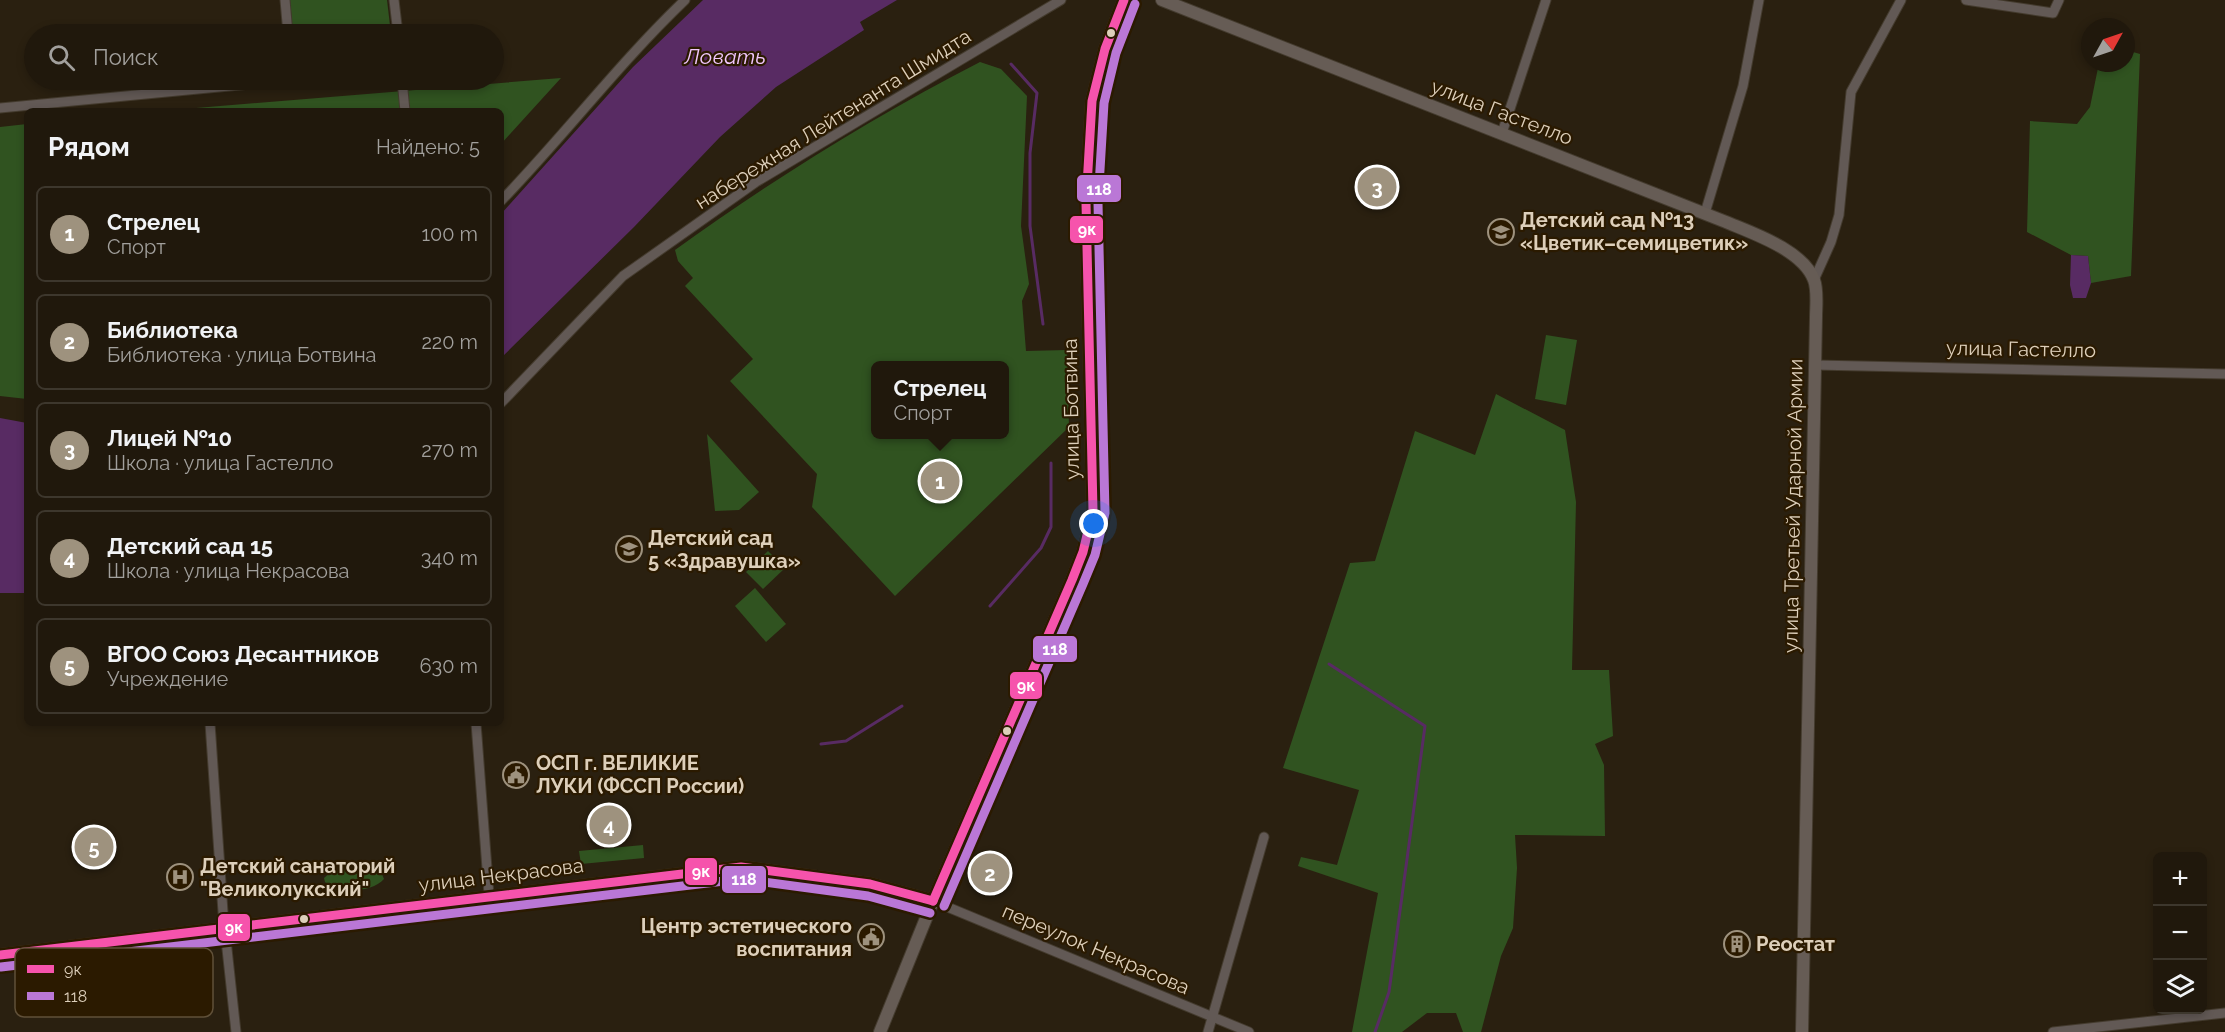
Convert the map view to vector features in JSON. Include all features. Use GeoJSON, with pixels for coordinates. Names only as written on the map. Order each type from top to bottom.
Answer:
{"type":"FeatureCollection","features":[{"type":"Feature","properties":{"kind":"main road","name":"улица Ботвина"},"geometry":{"type":"LineString","coordinates":[[880,1032],[933,901],[1072,580],[1083,552],[1094,510],[1086,203],[1092,101],[1105,49],[1124,0]]}},
{"type":"Feature","properties":{"kind":"main road","name":"улица Гастелло"},"geometry":{"type":"LineString","coordinates":[[1162,0],[1705,213],[1781,246],[1798,259],[1814,280]]}},
{"type":"Feature","properties":{"kind":"main road","name":"улица Третьей Ударной Армии"},"geometry":{"type":"LineString","coordinates":[[1802,1032],[1815,365],[1814,280]]}},
{"type":"Feature","properties":{"kind":"main road","name":"улица Некрасова"},"geometry":{"type":"LineString","coordinates":[[58,948],[489,895],[741,867],[870,884],[933,901]]}},
{"type":"Feature","properties":{"kind":"main road","name":"улица Некрасова"},"geometry":{"type":"LineString","coordinates":[[0,955],[15,953]]}},
{"type":"Feature","properties":{"kind":"street"},"geometry":{"type":"LineString","coordinates":[[285,0],[287,24]]}},
{"type":"Feature","properties":{"kind":"street"},"geometry":{"type":"LineString","coordinates":[[394,0],[397,24]]}},
{"type":"Feature","properties":{"kind":"street"},"geometry":{"type":"LineString","coordinates":[[504,198],[531,170],[615,72],[685,0]]}},
{"type":"Feature","properties":{"kind":"street","name":"набережная Лейтенанта Шмидта"},"geometry":{"type":"LineString","coordinates":[[504,400],[622,276],[756,182],[1061,0]]}},
{"type":"Feature","properties":{"kind":"street"},"geometry":{"type":"LineString","coordinates":[[1502,133],[1546,0]]}},
{"type":"Feature","properties":{"kind":"street"},"geometry":{"type":"LineString","coordinates":[[1705,213],[1743,86],[1759,0]]}},
{"type":"Feature","properties":{"kind":"street","name":"улица Третьей Ударной Армии"},"geometry":{"type":"LineString","coordinates":[[1814,280],[1831,242],[1839,215],[1851,92],[1901,0]]}},
{"type":"Feature","properties":{"kind":"street"},"geometry":{"type":"LineString","coordinates":[[1966,0],[2053,13],[2059,0]]}},
{"type":"Feature","properties":{"kind":"street"},"geometry":{"type":"LineString","coordinates":[[0,108],[188,90]]}},
{"type":"Feature","properties":{"kind":"street"},"geometry":{"type":"LineString","coordinates":[[403,90],[405,108]]}},
{"type":"Feature","properties":{"kind":"street","name":"улица Гастелло"},"geometry":{"type":"LineString","coordinates":[[1815,365],[2225,374]]}},
{"type":"Feature","properties":{"kind":"street"},"geometry":{"type":"LineString","coordinates":[[210,726],[224,928],[236,1032]]}},
{"type":"Feature","properties":{"kind":"street"},"geometry":{"type":"LineString","coordinates":[[477,726],[489,895]]}},
{"type":"Feature","properties":{"kind":"street"},"geometry":{"type":"LineString","coordinates":[[1208,1032],[1264,837]]}},
{"type":"Feature","properties":{"kind":"street","name":"переулок Некрасова"},"geometry":{"type":"LineString","coordinates":[[933,901],[1249,1032]]}},
{"type":"Feature","properties":{"kind":"street"},"geometry":{"type":"LineString","coordinates":[[2053,1032],[2225,1013]]}},
{"type":"Feature","properties":{"kind":"green space"},"geometry":{"type":"Polygon","coordinates":[[[290,0],[387,0],[390,24],[292,24],[290,0]]]}},
{"type":"Feature","properties":{"kind":"green space"},"geometry":{"type":"Polygon","coordinates":[[[2135,53],[2140,54],[2131,276],[2091,283],[2088,256],[2071,255],[2027,232],[2030,121],[2077,124],[2090,107],[2097,72],[2135,72],[2135,53]]]}},
{"type":"Feature","properties":{"kind":"green space"},"geometry":{"type":"Polygon","coordinates":[[[980,62],[1001,69],[1027,96],[1021,226],[1029,284],[1022,301],[1026,351],[1067,350],[1069,427],[895,596],[812,507],[817,474],[730,381],[753,359],[685,286],[693,278],[678,261],[675,250],[824,150],[980,62]]]}},
{"type":"Feature","properties":{"kind":"green space"},"geometry":{"type":"Polygon","coordinates":[[[561,78],[504,141],[504,108],[196,108],[415,90],[504,90],[504,83],[561,78]]]}},
{"type":"Feature","properties":{"kind":"green space"},"geometry":{"type":"Polygon","coordinates":[[[24,124],[24,399],[0,396],[0,127],[24,124]]]}},
{"type":"Feature","properties":{"kind":"green space"},"geometry":{"type":"Polygon","coordinates":[[[1546,335],[1577,340],[1566,405],[1535,399],[1546,335]]]}},
{"type":"Feature","properties":{"kind":"green space"},"geometry":{"type":"Polygon","coordinates":[[[1496,394],[1565,430],[1576,502],[1572,670],[1609,670],[1613,736],[1595,744],[1604,765],[1605,836],[1515,835],[1517,868],[1513,928],[1501,956],[1481,1032],[1463,1032],[1456,1013],[1427,1013],[1402,1032],[1352,1032],[1378,893],[1298,866],[1301,857],[1337,865],[1359,790],[1283,768],[1350,563],[1375,561],[1415,431],[1475,455],[1496,394]]]}},
{"type":"Feature","properties":{"kind":"green space"},"geometry":{"type":"Polygon","coordinates":[[[707,434],[759,492],[739,510],[715,511],[707,434]]]}},
{"type":"Feature","properties":{"kind":"green space"},"geometry":{"type":"Polygon","coordinates":[[[768,551],[785,568],[763,589],[746,572],[768,551]]]}},
{"type":"Feature","properties":{"kind":"green space"},"geometry":{"type":"Polygon","coordinates":[[[755,588],[786,624],[766,642],[735,606],[755,588]]]}},
{"type":"Feature","properties":{"kind":"green space"},"geometry":{"type":"Polygon","coordinates":[[[643,845],[644,858],[581,864],[579,851],[643,845]]]}},
{"type":"Feature","properties":{"kind":"green space"},"geometry":{"type":"Polygon","coordinates":[[[342,869],[381,872],[384,879],[371,887],[355,890],[338,889],[325,882],[324,878],[330,873],[342,869]]]}},
{"type":"Feature","properties":{"kind":"water","name":"Ловать"},"geometry":{"type":"Polygon","coordinates":[[[703,0],[897,0],[860,22],[864,30],[776,87],[720,137],[634,227],[504,355],[504,211],[633,67],[703,0]]]}},
{"type":"Feature","properties":{"kind":"water"},"geometry":{"type":"Polygon","coordinates":[[[2071,255],[2088,256],[2091,283],[2086,298],[2073,298],[2070,285],[2071,255]]]}},
{"type":"Feature","properties":{"kind":"water"},"geometry":{"type":"Polygon","coordinates":[[[0,418],[24,422],[24,593],[0,593],[0,418]]]}},
{"type":"Feature","properties":{"kind":"waterway"},"geometry":{"type":"LineString","coordinates":[[1011,64],[1037,93],[1030,153],[1030,226],[1043,324]]}},
{"type":"Feature","properties":{"kind":"waterway"},"geometry":{"type":"LineString","coordinates":[[990,606],[1041,548],[1051,527],[1051,463]]}},
{"type":"Feature","properties":{"kind":"waterway"},"geometry":{"type":"LineString","coordinates":[[1329,664],[1425,726],[1389,992],[1375,1032]]}},
{"type":"Feature","properties":{"kind":"waterway"},"geometry":{"type":"LineString","coordinates":[[821,744],[846,741],[902,706]]}},
{"type":"Feature","properties":{"kind":"transit line","name":"9к"},"geometry":{"type":"LineString","coordinates":[[933,901],[1072,580],[1083,552],[1093,510],[1086,203],[1092,101],[1105,49],[1124,0]]}},
{"type":"Feature","properties":{"kind":"transit line","name":"118"},"geometry":{"type":"LineString","coordinates":[[944,906],[1095,555],[1105,513],[1098,203],[1104,103],[1116,53],[1135,4]]}},
{"type":"Feature","properties":{"kind":"transit line","name":"9к"},"geometry":{"type":"LineString","coordinates":[[59,948],[741,867],[870,884],[933,901]]}},
{"type":"Feature","properties":{"kind":"transit line","name":"118"},"geometry":{"type":"LineString","coordinates":[[161,948],[741,879],[868,896],[930,913]]}},
{"type":"Feature","properties":{"kind":"transit line","name":"9к"},"geometry":{"type":"LineString","coordinates":[[0,955],[15,953]]}},
{"type":"Feature","properties":{"kind":"transit line","name":"118"},"geometry":{"type":"LineString","coordinates":[[1,967],[15,965]]}},
{"type":"Feature","properties":{"kind":"place","name":"Лицей №10"},"geometry":{"type":"Point","coordinates":[1377,187]}},
{"type":"Feature","properties":{"kind":"place","name":"Детский сад №13 «Цветик–семицветик»"},"geometry":{"type":"Point","coordinates":[1501,232]}},
{"type":"Feature","properties":{"kind":"place","name":"Стрелец"},"geometry":{"type":"Point","coordinates":[940,481]}},
{"type":"Feature","properties":{"kind":"place","name":"Детский сад 5 «Здравушка»"},"geometry":{"type":"Point","coordinates":[629,549]}},
{"type":"Feature","properties":{"kind":"place","name":"ОСП г. ВЕЛИКИЕ ЛУКИ (ФССП России)"},"geometry":{"type":"Point","coordinates":[516,775]}},
{"type":"Feature","properties":{"kind":"place","name":"Детский сад 15"},"geometry":{"type":"Point","coordinates":[609,825]}},
{"type":"Feature","properties":{"kind":"place","name":"ВГОО Союз Десантников"},"geometry":{"type":"Point","coordinates":[94,847]}},
{"type":"Feature","properties":{"kind":"place","name":"Библиотека"},"geometry":{"type":"Point","coordinates":[990,873]}},
{"type":"Feature","properties":{"kind":"place","name":"Детский санаторий \"Великолукский\""},"geometry":{"type":"Point","coordinates":[180,877]}},
{"type":"Feature","properties":{"kind":"place","name":"Центр эстетического воспитания"},"geometry":{"type":"Point","coordinates":[871,937]}},
{"type":"Feature","properties":{"kind":"place","name":"Реостат"},"geometry":{"type":"Point","coordinates":[1737,944]}}]}
